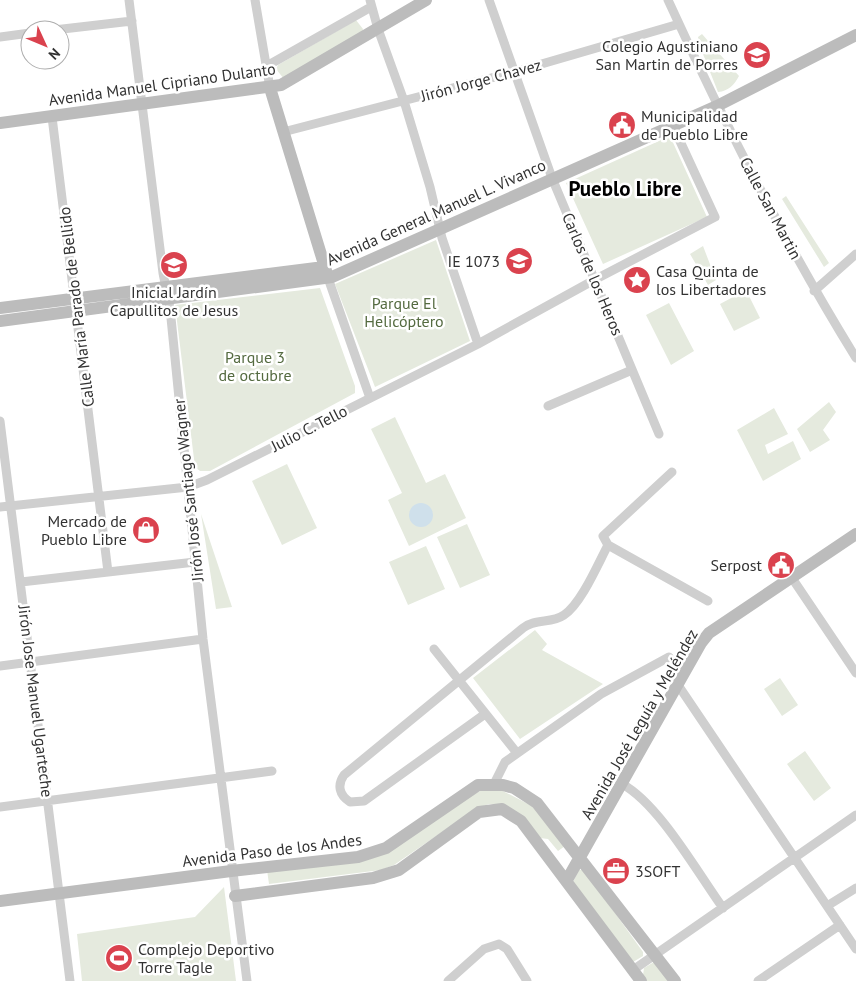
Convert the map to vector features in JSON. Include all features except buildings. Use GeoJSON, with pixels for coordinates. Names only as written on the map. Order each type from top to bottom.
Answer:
{"type":"FeatureCollection","features":[{"type":"Feature","properties":{"kind":"street","name":"Jirón José Santiago Wagner"},"geometry":{"type":"LineString","coordinates":[[129,0],[168,294],[203,639],[231,871],[247,981]]}},
{"type":"Feature","properties":{"kind":"street"},"geometry":{"type":"LineString","coordinates":[[255,0],[270,88],[326,272],[370,398]]}},
{"type":"Feature","properties":{"kind":"street","name":"Avenida Manuel Cipriano Dulanto"},"geometry":{"type":"LineString","coordinates":[[0,123],[281,85],[426,0]]}},
{"type":"Feature","properties":{"kind":"street","name":"Carlos de los Heros"},"geometry":{"type":"LineString","coordinates":[[489,0],[552,178],[596,279],[659,434]]}},
{"type":"Feature","properties":{"kind":"street","name":"Calle San Martin"},"geometry":{"type":"LineString","coordinates":[[668,0],[717,106],[814,290],[856,358]]}},
{"type":"Feature","properties":{"kind":"street"},"geometry":{"type":"LineString","coordinates":[[265,66],[370,3],[404,101],[440,230],[478,344]]}},
{"type":"Feature","properties":{"kind":"street"},"geometry":{"type":"LineString","coordinates":[[70,28],[132,20]]}},
{"type":"Feature","properties":{"kind":"street","name":"Jirón Jorge Chavez"},"geometry":{"type":"LineString","coordinates":[[283,132],[514,72],[679,24]]}},
{"type":"Feature","properties":{"kind":"street"},"geometry":{"type":"LineString","coordinates":[[0,36],[20,34]]}},
{"type":"Feature","properties":{"kind":"street","name":"Avenida General Manuel L. Vivanco"},"geometry":{"type":"LineString","coordinates":[[0,308],[75,305],[326,272],[440,230],[552,178],[673,126],[717,106],[856,35]]}},
{"type":"Feature","properties":{"kind":"street","name":"Calle María Parado de Bellido"},"geometry":{"type":"LineString","coordinates":[[52,117],[108,572]]}},
{"type":"Feature","properties":{"kind":"street","name":"Julio C. Tello"},"geometry":{"type":"LineString","coordinates":[[0,507],[188,487],[207,480],[478,344],[596,279],[716,217],[673,126]]}},
{"type":"Feature","properties":{"kind":"street"},"geometry":{"type":"LineString","coordinates":[[814,290],[856,254]]}},
{"type":"Feature","properties":{"kind":"street","name":"Avenida General Manuel L. Vivanco"},"geometry":{"type":"LineString","coordinates":[[0,321],[75,305]]}},
{"type":"Feature","properties":{"kind":"street"},"geometry":{"type":"LineString","coordinates":[[548,406],[632,370]]}},
{"type":"Feature","properties":{"kind":"street","name":"Jirón Jose Manuel Ugarteche"},"geometry":{"type":"LineString","coordinates":[[0,421],[70,981]]}},
{"type":"Feature","properties":{"kind":"street"},"geometry":{"type":"LineString","coordinates":[[672,472],[603,536],[608,545],[708,601]]}},
{"type":"Feature","properties":{"kind":"street","name":"Avenida José Leguía y Meléndez"},"geometry":{"type":"LineString","coordinates":[[566,880],[701,643],[709,633],[856,534]]}},
{"type":"Feature","properties":{"kind":"street"},"geometry":{"type":"LineString","coordinates":[[485,714],[364,801],[350,802],[342,796],[340,783],[344,775],[460,682],[528,624],[539,620],[557,618],[569,611],[608,545]]}},
{"type":"Feature","properties":{"kind":"street"},"geometry":{"type":"LineString","coordinates":[[21,582],[195,562]]}},
{"type":"Feature","properties":{"kind":"street"},"geometry":{"type":"LineString","coordinates":[[792,578],[853,663],[856,673]]}},
{"type":"Feature","properties":{"kind":"street"},"geometry":{"type":"LineString","coordinates":[[0,666],[203,639]]}},
{"type":"Feature","properties":{"kind":"street"},"geometry":{"type":"LineString","coordinates":[[434,649],[518,753]]}},
{"type":"Feature","properties":{"kind":"street"},"geometry":{"type":"LineString","coordinates":[[494,784],[505,762],[601,694],[669,657]]}},
{"type":"Feature","properties":{"kind":"street"},"geometry":{"type":"LineString","coordinates":[[678,685],[856,949]]}},
{"type":"Feature","properties":{"kind":"street"},"geometry":{"type":"LineString","coordinates":[[0,807],[272,771]]}},
{"type":"Feature","properties":{"kind":"street","name":"Avenida Paso de los Andes"},"geometry":{"type":"LineString","coordinates":[[0,901],[231,871],[358,857],[375,853],[386,848],[466,791],[478,785],[494,784],[514,788],[537,803],[675,981]]}},
{"type":"Feature","properties":{"kind":"street"},"geometry":{"type":"LineString","coordinates":[[622,784],[632,790],[654,811],[723,908]]}},
{"type":"Feature","properties":{"kind":"street"},"geometry":{"type":"LineString","coordinates":[[235,896],[373,878],[399,870],[479,812],[502,809],[521,821],[637,976],[655,955],[856,816]]}},
{"type":"Feature","properties":{"kind":"street"},"geometry":{"type":"LineString","coordinates":[[828,906],[856,888]]}},
{"type":"Feature","properties":{"kind":"street"},"geometry":{"type":"LineString","coordinates":[[758,981],[840,925]]}},
{"type":"Feature","properties":{"kind":"street"},"geometry":{"type":"LineString","coordinates":[[448,981],[484,949],[499,944],[507,948],[527,981]]}},
{"type":"Feature","properties":{"kind":"green space"},"geometry":{"type":"Polygon","coordinates":[[[356,20],[363,29],[362,33],[284,79],[276,69],[278,65],[356,20]]]}},
{"type":"Feature","properties":{"kind":"green space"},"geometry":{"type":"Polygon","coordinates":[[[702,34],[739,76],[728,89],[718,92],[699,44],[698,37],[702,34]]]}},
{"type":"Feature","properties":{"kind":"green space"},"geometry":{"type":"Polygon","coordinates":[[[670,136],[707,217],[603,264],[566,183],[670,136]]]}},
{"type":"Feature","properties":{"kind":"green space"},"geometry":{"type":"Polygon","coordinates":[[[786,196],[829,263],[824,267],[782,199],[786,196]]]}},
{"type":"Feature","properties":{"kind":"green space","name":"Parque El Helicóptero"},"geometry":{"type":"Polygon","coordinates":[[[436,240],[470,341],[375,387],[335,284],[436,240]]]}},
{"type":"Feature","properties":{"kind":"green space"},"geometry":{"type":"Polygon","coordinates":[[[703,246],[716,280],[708,285],[690,254],[703,246]]]}},
{"type":"Feature","properties":{"kind":"green space","name":"Parque 3 de octubre"},"geometry":{"type":"Polygon","coordinates":[[[320,288],[355,386],[355,393],[210,471],[200,471],[195,467],[175,305],[320,288]]]}},
{"type":"Feature","properties":{"kind":"green space"},"geometry":{"type":"Polygon","coordinates":[[[746,290],[760,318],[734,331],[720,304],[746,290]]]}},
{"type":"Feature","properties":{"kind":"green space"},"geometry":{"type":"Polygon","coordinates":[[[669,303],[694,351],[671,365],[646,315],[669,303]]]}},
{"type":"Feature","properties":{"kind":"green space"},"geometry":{"type":"Polygon","coordinates":[[[829,402],[836,412],[823,430],[830,440],[810,452],[797,429],[829,402]]]}},
{"type":"Feature","properties":{"kind":"green space"},"geometry":{"type":"Polygon","coordinates":[[[774,408],[788,434],[765,445],[768,454],[793,441],[801,459],[763,481],[737,430],[774,408]]]}},
{"type":"Feature","properties":{"kind":"green space"},"geometry":{"type":"Polygon","coordinates":[[[395,417],[426,483],[445,474],[466,518],[409,546],[388,500],[402,493],[371,429],[395,417]]]}},
{"type":"Feature","properties":{"kind":"green space"},"geometry":{"type":"Polygon","coordinates":[[[287,464],[317,528],[282,545],[252,481],[287,464]]]}},
{"type":"Feature","properties":{"kind":"green space"},"geometry":{"type":"Polygon","coordinates":[[[201,514],[232,607],[216,609],[201,514]]]}},
{"type":"Feature","properties":{"kind":"green space"},"geometry":{"type":"Polygon","coordinates":[[[467,524],[490,575],[460,588],[437,537],[467,524]]]}},
{"type":"Feature","properties":{"kind":"green space"},"geometry":{"type":"Polygon","coordinates":[[[426,546],[445,589],[408,605],[389,562],[426,546]]]}},
{"type":"Feature","properties":{"kind":"green space"},"geometry":{"type":"Polygon","coordinates":[[[535,630],[547,644],[542,650],[603,684],[520,739],[473,678],[535,630]]]}},
{"type":"Feature","properties":{"kind":"green space"},"geometry":{"type":"Polygon","coordinates":[[[780,678],[798,705],[782,716],[764,689],[780,678]]]}},
{"type":"Feature","properties":{"kind":"green space"},"geometry":{"type":"Polygon","coordinates":[[[805,751],[831,788],[814,801],[787,764],[805,751]]]}},
{"type":"Feature","properties":{"kind":"green space"},"geometry":{"type":"Polygon","coordinates":[[[501,790],[534,807],[565,846],[558,851],[548,839],[540,838],[500,805],[489,804],[477,808],[394,865],[381,870],[269,884],[267,870],[358,861],[480,791],[501,790]]]}},
{"type":"Feature","properties":{"kind":"green space"},"geometry":{"type":"Polygon","coordinates":[[[579,870],[584,870],[643,952],[643,956],[633,962],[573,882],[579,870]]]}},
{"type":"Feature","properties":{"kind":"green space"},"geometry":{"type":"Polygon","coordinates":[[[224,887],[236,981],[82,981],[77,934],[195,917],[224,887]]]}},
{"type":"Feature","properties":{"kind":"green space"},"geometry":{"type":"Polygon","coordinates":[[[654,962],[670,981],[647,981],[643,975],[644,968],[654,962]]]}},
{"type":"Feature","properties":{"kind":"water"},"geometry":{"type":"Polygon","coordinates":[[[421,503],[429,507],[433,515],[429,523],[421,527],[413,523],[409,515],[413,507],[421,503]]]}},
{"type":"Feature","properties":{"kind":"place","name":"Colegio Agustiniano San Martin de Porres"},"geometry":{"type":"Point","coordinates":[757,55]}},
{"type":"Feature","properties":{"kind":"place","name":"Municipalidad de Pueblo Libre"},"geometry":{"type":"Point","coordinates":[622,125]}},
{"type":"Feature","properties":{"kind":"place","name":"IE 1073"},"geometry":{"type":"Point","coordinates":[519,261]}},
{"type":"Feature","properties":{"kind":"place","name":"Inicial Jardín Capullitos de Jesus"},"geometry":{"type":"Point","coordinates":[174,265]}},
{"type":"Feature","properties":{"kind":"place","name":"Casa Quinta de los Libertadores"},"geometry":{"type":"Point","coordinates":[637,280]}},
{"type":"Feature","properties":{"kind":"place","name":"Mercado de Pueblo Libre"},"geometry":{"type":"Point","coordinates":[146,530]}},
{"type":"Feature","properties":{"kind":"place","name":"Serpost"},"geometry":{"type":"Point","coordinates":[781,565]}},
{"type":"Feature","properties":{"kind":"place","name":"3SOFT"},"geometry":{"type":"Point","coordinates":[616,871]}},
{"type":"Feature","properties":{"kind":"place","name":"Complejo Deportivo Torre Tagle"},"geometry":{"type":"Point","coordinates":[119,958]}},
{"type":"Feature","properties":{"kind":"district","name":"Pueblo Libre"},"geometry":{"type":"Point","coordinates":[625,188]}}]}
